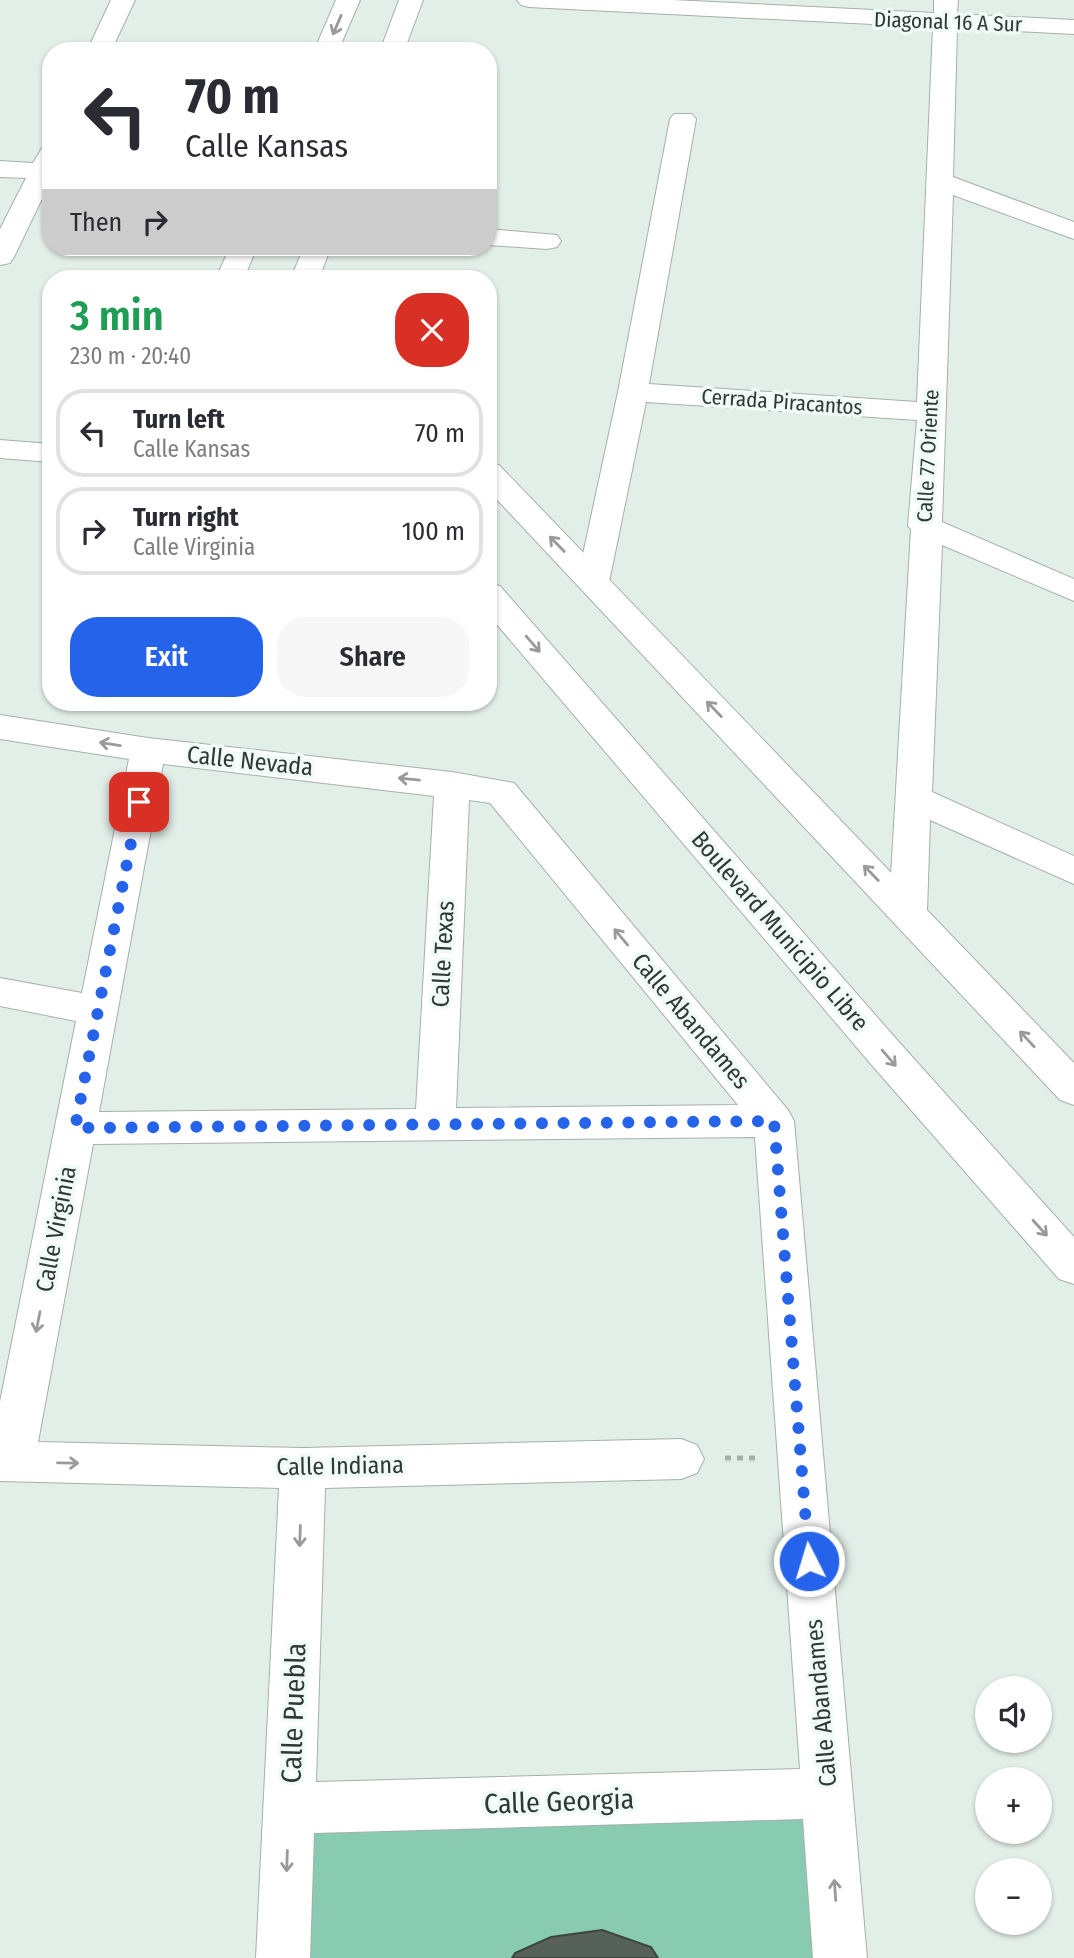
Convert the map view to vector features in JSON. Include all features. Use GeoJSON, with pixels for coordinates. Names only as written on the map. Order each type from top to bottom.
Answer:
{"type":"FeatureCollection","features":[{"type":"Feature","properties":{"kind":"street"},"geometry":{"type":"LineString","coordinates":[[103,42],[123,0]]}},
{"type":"Feature","properties":{"kind":"street"},"geometry":{"type":"LineString","coordinates":[[330,42],[348,0]]}},
{"type":"Feature","properties":{"kind":"street"},"geometry":{"type":"LineString","coordinates":[[395,42],[411,0]]}},
{"type":"Feature","properties":{"kind":"street","name":"Diagonal 16 A Sur"},"geometry":{"type":"LineString","coordinates":[[529,0],[946,11],[1074,27]]}},
{"type":"Feature","properties":{"kind":"street","name":"Calle 77 Oriente"},"geometry":{"type":"LineString","coordinates":[[908,911],[924,526],[932,412],[946,11]]}},
{"type":"Feature","properties":{"kind":"street"},"geometry":{"type":"LineString","coordinates":[[593,582],[633,392],[683,119]]}},
{"type":"Feature","properties":{"kind":"street"},"geometry":{"type":"LineString","coordinates":[[0,169],[42,163]]}},
{"type":"Feature","properties":{"kind":"street"},"geometry":{"type":"LineString","coordinates":[[0,257],[42,170]]}},
{"type":"Feature","properties":{"kind":"street"},"geometry":{"type":"LineString","coordinates":[[939,181],[1074,232]]}},
{"type":"Feature","properties":{"kind":"street"},"geometry":{"type":"LineString","coordinates":[[497,238],[547,241]]}},
{"type":"Feature","properties":{"kind":"street","name":"Cerrada Piracantos"},"geometry":{"type":"LineString","coordinates":[[633,392],[932,412]]}},
{"type":"Feature","properties":{"kind":"street"},"geometry":{"type":"LineString","coordinates":[[0,449],[42,452]]}},
{"type":"Feature","properties":{"kind":"street"},"geometry":{"type":"LineString","coordinates":[[497,481],[1074,1088]]}},
{"type":"Feature","properties":{"kind":"street"},"geometry":{"type":"LineString","coordinates":[[924,526],[1074,591]]}},
{"type":"Feature","properties":{"kind":"street","name":"Boulevard Municipio Libre"},"geometry":{"type":"LineString","coordinates":[[497,603],[884,1052],[1074,1266]]}},
{"type":"Feature","properties":{"kind":"street","name":"Calle Nevada"},"geometry":{"type":"LineString","coordinates":[[0,727],[148,750],[452,783],[501,792]]}},
{"type":"Feature","properties":{"kind":"street","name":"Calle Virginia"},"geometry":{"type":"LineString","coordinates":[[5,1461],[100,1011],[148,750]]}},
{"type":"Feature","properties":{"kind":"street","name":"Calle Texas"},"geometry":{"type":"LineString","coordinates":[[435,1125],[452,783]]}},
{"type":"Feature","properties":{"kind":"street","name":"Calle Abandames"},"geometry":{"type":"LineString","coordinates":[[501,792],[774,1121],[840,1958]]}},
{"type":"Feature","properties":{"kind":"street"},"geometry":{"type":"LineString","coordinates":[[913,797],[1074,871]]}},
{"type":"Feature","properties":{"kind":"street"},"geometry":{"type":"LineString","coordinates":[[0,992],[100,1011]]}},
{"type":"Feature","properties":{"kind":"street"},"geometry":{"type":"LineString","coordinates":[[75,1128],[774,1121]]}},
{"type":"Feature","properties":{"kind":"street","name":"Calle Indiana"},"geometry":{"type":"LineString","coordinates":[[5,1461],[303,1468],[681,1459]]}},
{"type":"Feature","properties":{"kind":"street","name":"Calle Puebla"},"geometry":{"type":"LineString","coordinates":[[283,1958],[303,1468]]}},
{"type":"Feature","properties":{"kind":"street","name":"Calle Georgia"},"geometry":{"type":"LineString","coordinates":[[289,1808],[829,1793]]}},
{"type":"Feature","properties":{"kind":"path"},"geometry":{"type":"LineString","coordinates":[[681,1459],[801,1458]]}},
{"type":"Feature","properties":{"kind":"green space"},"geometry":{"type":"Polygon","coordinates":[[[821,1799],[832,1958],[287,1958],[294,1812],[821,1799]]]}},
{"type":"Feature","properties":{"kind":"building"},"geometry":{"type":"Polygon","coordinates":[[[602,1930],[651,1947],[658,1958],[512,1958],[515,1953],[551,1937],[602,1930]]]}},
{"type":"Feature","properties":{"kind":"route"},"geometry":{"type":"LineString","coordinates":[[139,802],[75,1128],[774,1121],[809,1561]]}}]}
